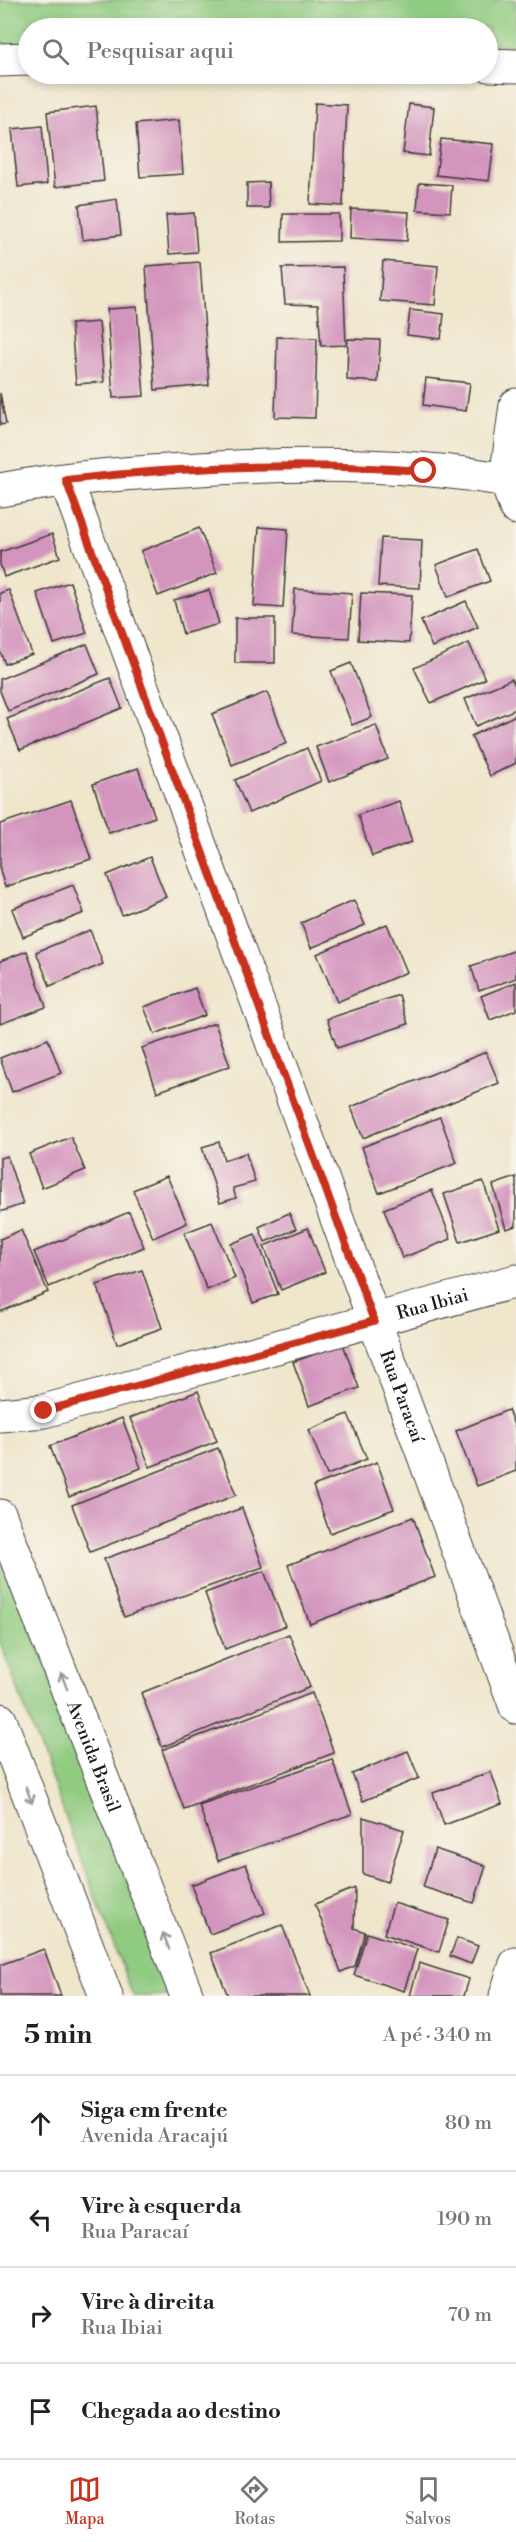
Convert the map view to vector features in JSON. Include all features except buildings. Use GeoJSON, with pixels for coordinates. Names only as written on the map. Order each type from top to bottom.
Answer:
{"type":"FeatureCollection","features":[{"type":"Feature","properties":{"kind":"street"},"geometry":{"type":"LineString","coordinates":[[0,60],[18,59]]}},
{"type":"Feature","properties":{"kind":"street"},"geometry":{"type":"LineString","coordinates":[[498,65],[516,66]]}},
{"type":"Feature","properties":{"kind":"street"},"geometry":{"type":"LineString","coordinates":[[0,489],[174,469],[313,465],[414,470],[513,490],[516,405]]}},
{"type":"Feature","properties":{"kind":"street","name":"Rua Paracaí"},"geometry":{"type":"LineString","coordinates":[[66,480],[516,1707]]}},
{"type":"Feature","properties":{"kind":"street","name":"Rua Ibiai"},"geometry":{"type":"LineString","coordinates":[[0,1414],[44,1411],[516,1281]]}},
{"type":"Feature","properties":{"kind":"street","name":"Avenida Brasil"},"geometry":{"type":"LineString","coordinates":[[0,1516],[187,1996]]}},
{"type":"Feature","properties":{"kind":"street"},"geometry":{"type":"LineString","coordinates":[[0,1720],[106,1996]]}},
{"type":"Feature","properties":{"kind":"street"},"geometry":{"type":"LineString","coordinates":[[506,1996],[516,1964]]}},
{"type":"Feature","properties":{"kind":"green space"},"geometry":{"type":"Polygon","coordinates":[[[0,0],[516,0],[516,46],[498,45],[498,18],[18,18],[18,46],[0,47],[0,0]]]}},
{"type":"Feature","properties":{"kind":"green space"},"geometry":{"type":"Polygon","coordinates":[[[0,1545],[171,1996],[133,1996],[0,1642],[0,1545]]]}},
{"type":"Feature","properties":{"kind":"route"},"geometry":{"type":"LineString","coordinates":[[44,1411],[374,1321],[66,480],[174,469],[260,465],[364,466],[424,471]]}}]}
